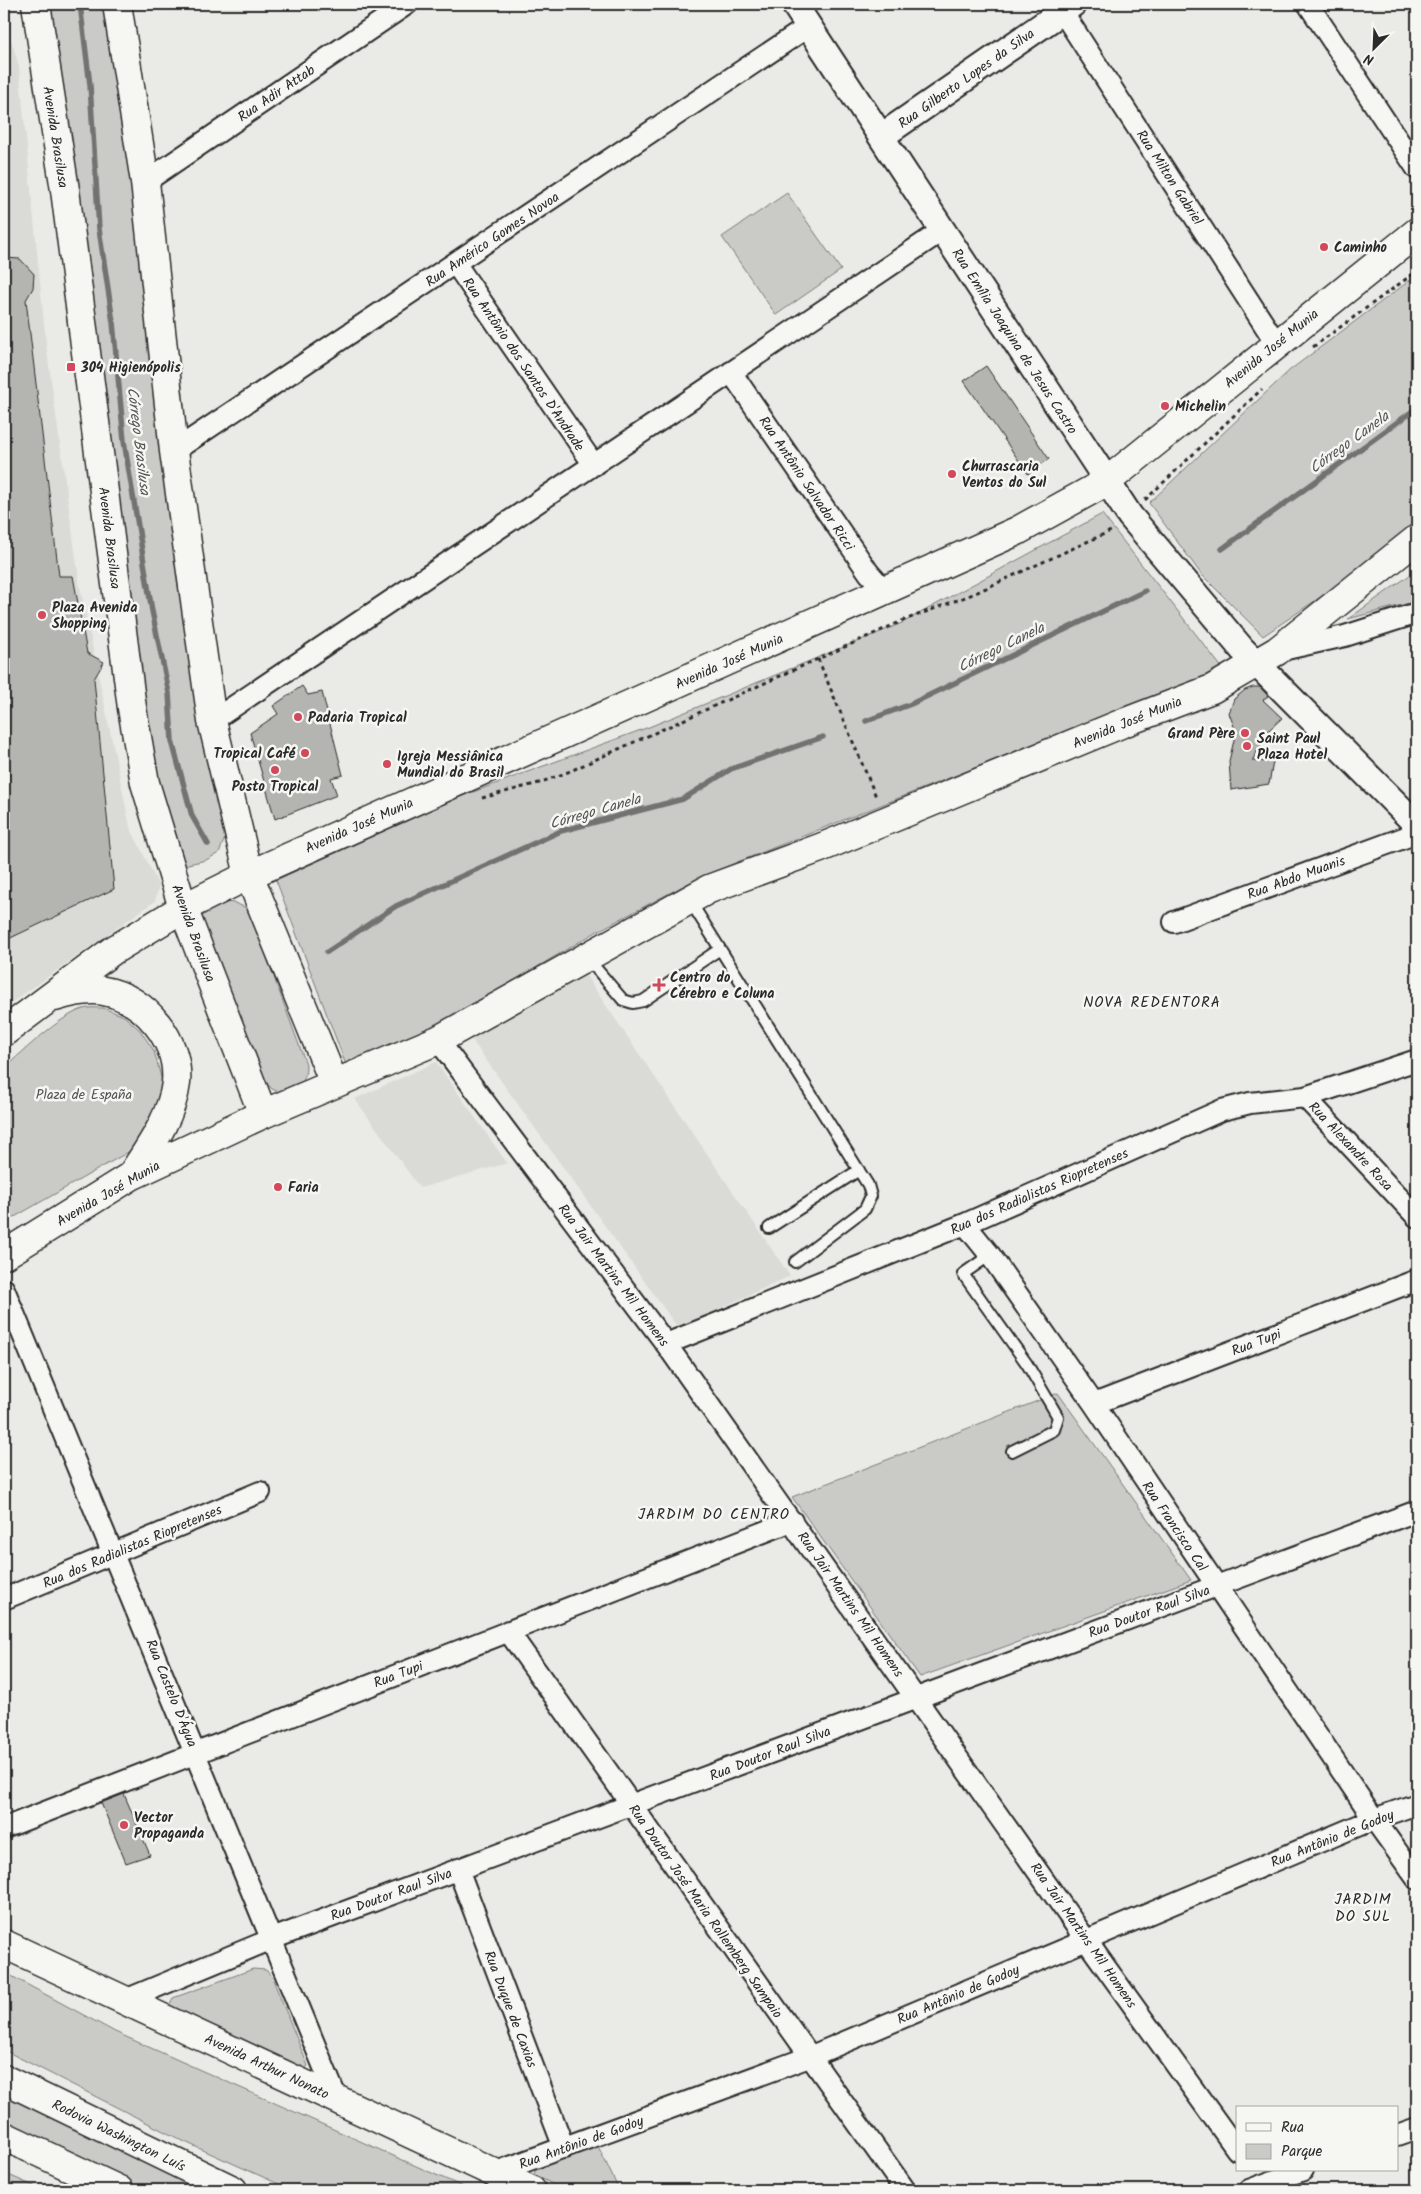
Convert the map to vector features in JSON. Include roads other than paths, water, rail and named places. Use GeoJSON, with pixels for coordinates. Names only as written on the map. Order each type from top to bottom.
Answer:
{"type":"FeatureCollection","features":[{"type":"Feature","properties":{"kind":"main road"},"geometry":{"type":"LineString","coordinates":[[117,4],[145,182],[174,451],[212,721],[249,875],[334,1083]]}},
{"type":"Feature","properties":{"kind":"main road","name":"Avenida Brasilusa"},"geometry":{"type":"LineString","coordinates":[[32,10],[65,190],[132,708],[145,783],[183,908],[263,1114]]}},
{"type":"Feature","properties":{"kind":"main road","name":"Avenida José Munia"},"geometry":{"type":"LineString","coordinates":[[4,1032],[112,951],[183,908],[249,875],[1017,531],[1106,482],[1276,343],[1417,232]]}},
{"type":"Feature","properties":{"kind":"main road","name":"Avenida José Munia"},"geometry":{"type":"LineString","coordinates":[[11,1245],[131,1176],[263,1114],[438,1040],[709,889],[820,848],[1123,723],[1212,689],[1267,657],[1417,539]]}},
{"type":"Feature","properties":{"kind":"main road"},"geometry":{"type":"LineString","coordinates":[[46,1000],[81,991],[94,990],[124,996],[139,1006],[162,1030],[174,1060],[176,1082],[173,1096],[158,1134],[131,1176]]}},
{"type":"Feature","properties":{"kind":"main road","name":"Avenida Arthur Nonato"},"geometry":{"type":"LineString","coordinates":[[4,1944],[530,2190]]}},
{"type":"Feature","properties":{"kind":"main road","name":"Rodovia Washington Luís"},"geometry":{"type":"LineString","coordinates":[[4,2080],[234,2190]]}},
{"type":"Feature","properties":{"kind":"main road"},"geometry":{"type":"LineString","coordinates":[[4,2136],[120,2190]]}},
{"type":"Feature","properties":{"kind":"street","name":"Rua Adir Attab"},"geometry":{"type":"LineString","coordinates":[[145,182],[407,4]]}},
{"type":"Feature","properties":{"kind":"street","name":"Rua Emília Joaquina de Jesus Castro"},"geometry":{"type":"LineString","coordinates":[[794,4],[1130,516],[1267,657],[1417,825]]}},
{"type":"Feature","properties":{"kind":"street"},"geometry":{"type":"LineString","coordinates":[[1308,4],[1417,169]]}},
{"type":"Feature","properties":{"kind":"street","name":"Rua Gilberto Lopes da Silva"},"geometry":{"type":"LineString","coordinates":[[882,136],[1068,8]]}},
{"type":"Feature","properties":{"kind":"street","name":"Rua Milton Gabriel"},"geometry":{"type":"LineString","coordinates":[[1068,8],[1276,343]]}},
{"type":"Feature","properties":{"kind":"street","name":"Rua Américo Gomes Novoa"},"geometry":{"type":"LineString","coordinates":[[174,451],[809,26]]}},
{"type":"Feature","properties":{"kind":"street"},"geometry":{"type":"LineString","coordinates":[[212,721],[943,230]]}},
{"type":"Feature","properties":{"kind":"street","name":"Rua Antônio dos Santos D'Andrade"},"geometry":{"type":"LineString","coordinates":[[456,263],[594,465]]}},
{"type":"Feature","properties":{"kind":"street","name":"Rua Antônio Salvador Ricci"},"geometry":{"type":"LineString","coordinates":[[731,372],[869,573],[886,591]]}},
{"type":"Feature","properties":{"kind":"street"},"geometry":{"type":"LineString","coordinates":[[1267,657],[1345,636],[1417,613]]}},
{"type":"Feature","properties":{"kind":"street","name":"Rua Abdo Muanis"},"geometry":{"type":"LineString","coordinates":[[1174,922],[1417,833]]}},
{"type":"Feature","properties":{"kind":"street","name":"Rua Jair Martins Mil Homens"},"geometry":{"type":"LineString","coordinates":[[438,1040],[666,1344],[1086,1940],[1236,2149]]}},
{"type":"Feature","properties":{"kind":"street","name":"Rua dos Radialistas Riopretenses"},"geometry":{"type":"LineString","coordinates":[[666,1344],[965,1224],[1222,1110],[1250,1103],[1306,1097],[1417,1060]]}},
{"type":"Feature","properties":{"kind":"street","name":"Rua Alexandre Rosa"},"geometry":{"type":"LineString","coordinates":[[1306,1097],[1417,1217]]}},
{"type":"Feature","properties":{"kind":"street","name":"Rua Francisco Cal"},"geometry":{"type":"LineString","coordinates":[[965,1224],[990,1255],[1094,1404],[1374,1819],[1417,1879]]}},
{"type":"Feature","properties":{"kind":"street","name":"Rua Tupi"},"geometry":{"type":"LineString","coordinates":[[1094,1404],[1417,1280]]}},
{"type":"Feature","properties":{"kind":"street","name":"Rua Castelo D'Água"},"geometry":{"type":"LineString","coordinates":[[4,1289],[337,2099]]}},
{"type":"Feature","properties":{"kind":"street","name":"Rua dos Radialistas Riopretenses"},"geometry":{"type":"LineString","coordinates":[[4,1600],[260,1492]]}},
{"type":"Feature","properties":{"kind":"street","name":"Rua Doutor Raul Silva"},"geometry":{"type":"LineString","coordinates":[[125,2000],[272,1939],[1417,1511]]}},
{"type":"Feature","properties":{"kind":"street","name":"Rua Tupi"},"geometry":{"type":"LineString","coordinates":[[4,1828],[792,1521]]}},
{"type":"Feature","properties":{"kind":"street","name":"Rua Doutor José Maria Rollemberg Sampaio"},"geometry":{"type":"LineString","coordinates":[[508,1631],[905,2190]]}},
{"type":"Feature","properties":{"kind":"street","name":"Rua Antônio de Godoy"},"geometry":{"type":"LineString","coordinates":[[494,2173],[809,2057],[1374,1819],[1417,1804]]}},
{"type":"Feature","properties":{"kind":"street","name":"Rua Duque de Caxias"},"geometry":{"type":"LineString","coordinates":[[458,1870],[564,2148]]}},
{"type":"Feature","properties":{"kind":"street"},"geometry":{"type":"LineString","coordinates":[[1398,2135],[1417,2128]]}},
{"type":"Feature","properties":{"kind":"street"},"geometry":{"type":"LineString","coordinates":[[1258,2184],[1297,2172]]}},
{"type":"Feature","properties":{"kind":"lane"},"geometry":{"type":"LineString","coordinates":[[689,900],[868,1185],[871,1196],[865,1209],[795,1262]]}},
{"type":"Feature","properties":{"kind":"lane"},"geometry":{"type":"LineString","coordinates":[[587,958],[623,1000],[633,1004],[643,1001],[720,949]]}},
{"type":"Feature","properties":{"kind":"lane"},"geometry":{"type":"LineString","coordinates":[[769,1228],[859,1170]]}},
{"type":"Feature","properties":{"kind":"lane"},"geometry":{"type":"LineString","coordinates":[[990,1255],[964,1274],[1027,1364],[1058,1417],[1054,1430],[1012,1451]]}},
{"type":"Feature","properties":{"kind":"waterway","name":"Córrego Brasilusa"},"geometry":{"type":"LineString","coordinates":[[80,4],[90,85],[99,229],[113,322],[124,441],[152,611],[169,693],[172,741],[192,816],[208,844]]}},
{"type":"Feature","properties":{"kind":"waterway","name":"Córrego Canela"},"geometry":{"type":"LineString","coordinates":[[1222,549],[1417,408]]}},
{"type":"Feature","properties":{"kind":"waterway","name":"Córrego Canela"},"geometry":{"type":"LineString","coordinates":[[866,721],[911,704],[1145,591]]}},
{"type":"Feature","properties":{"kind":"waterway","name":"Córrego Canela"},"geometry":{"type":"LineString","coordinates":[[327,952],[396,906],[561,831],[683,799],[731,769],[823,737]]}},
{"type":"Feature","properties":{"kind":"place","name":"Caminho"},"geometry":{"type":"Point","coordinates":[1324,247]}},
{"type":"Feature","properties":{"kind":"place","name":"304 Higienópolis"},"geometry":{"type":"Point","coordinates":[71,367]}},
{"type":"Feature","properties":{"kind":"place","name":"Michelin"},"geometry":{"type":"Point","coordinates":[1165,406]}},
{"type":"Feature","properties":{"kind":"place","name":"Churrascaria Ventos do Sul"},"geometry":{"type":"Point","coordinates":[952,474]}},
{"type":"Feature","properties":{"kind":"place","name":"Plaza Avenida Shopping"},"geometry":{"type":"Point","coordinates":[42,615]}},
{"type":"Feature","properties":{"kind":"place","name":"Padaria Tropical"},"geometry":{"type":"Point","coordinates":[298,717]}},
{"type":"Feature","properties":{"kind":"place","name":"Grand Père"},"geometry":{"type":"Point","coordinates":[1245,733]}},
{"type":"Feature","properties":{"kind":"place","name":"Saint Paul Plaza Hotel"},"geometry":{"type":"Point","coordinates":[1247,746]}},
{"type":"Feature","properties":{"kind":"place","name":"Tropical Café"},"geometry":{"type":"Point","coordinates":[305,753]}},
{"type":"Feature","properties":{"kind":"place","name":"Igreja Messiânica Mundial do Brasil"},"geometry":{"type":"Point","coordinates":[387,764]}},
{"type":"Feature","properties":{"kind":"place","name":"Posto Tropical"},"geometry":{"type":"Point","coordinates":[275,770]}},
{"type":"Feature","properties":{"kind":"place","name":"Centro do Cérebro e Coluna"},"geometry":{"type":"Point","coordinates":[659,985]}},
{"type":"Feature","properties":{"kind":"place","name":"Faria"},"geometry":{"type":"Point","coordinates":[278,1187]}},
{"type":"Feature","properties":{"kind":"place","name":"Vector Propaganda"},"geometry":{"type":"Point","coordinates":[124,1825]}},
{"type":"Feature","properties":{"kind":"district","name":"NOVA REDENTORA"},"geometry":{"type":"Point","coordinates":[1152,1002]}},
{"type":"Feature","properties":{"kind":"district","name":"JARDIM DO CENTRO"},"geometry":{"type":"Point","coordinates":[714,1514]}},
{"type":"Feature","properties":{"kind":"district","name":"JARDIM DO SUL"},"geometry":{"type":"Point","coordinates":[1363,1908]}},
{"type":"Feature","properties":{"kind":"park label","name":"Plaza de España"},"geometry":{"type":"Point","coordinates":[84,1094]}}]}
